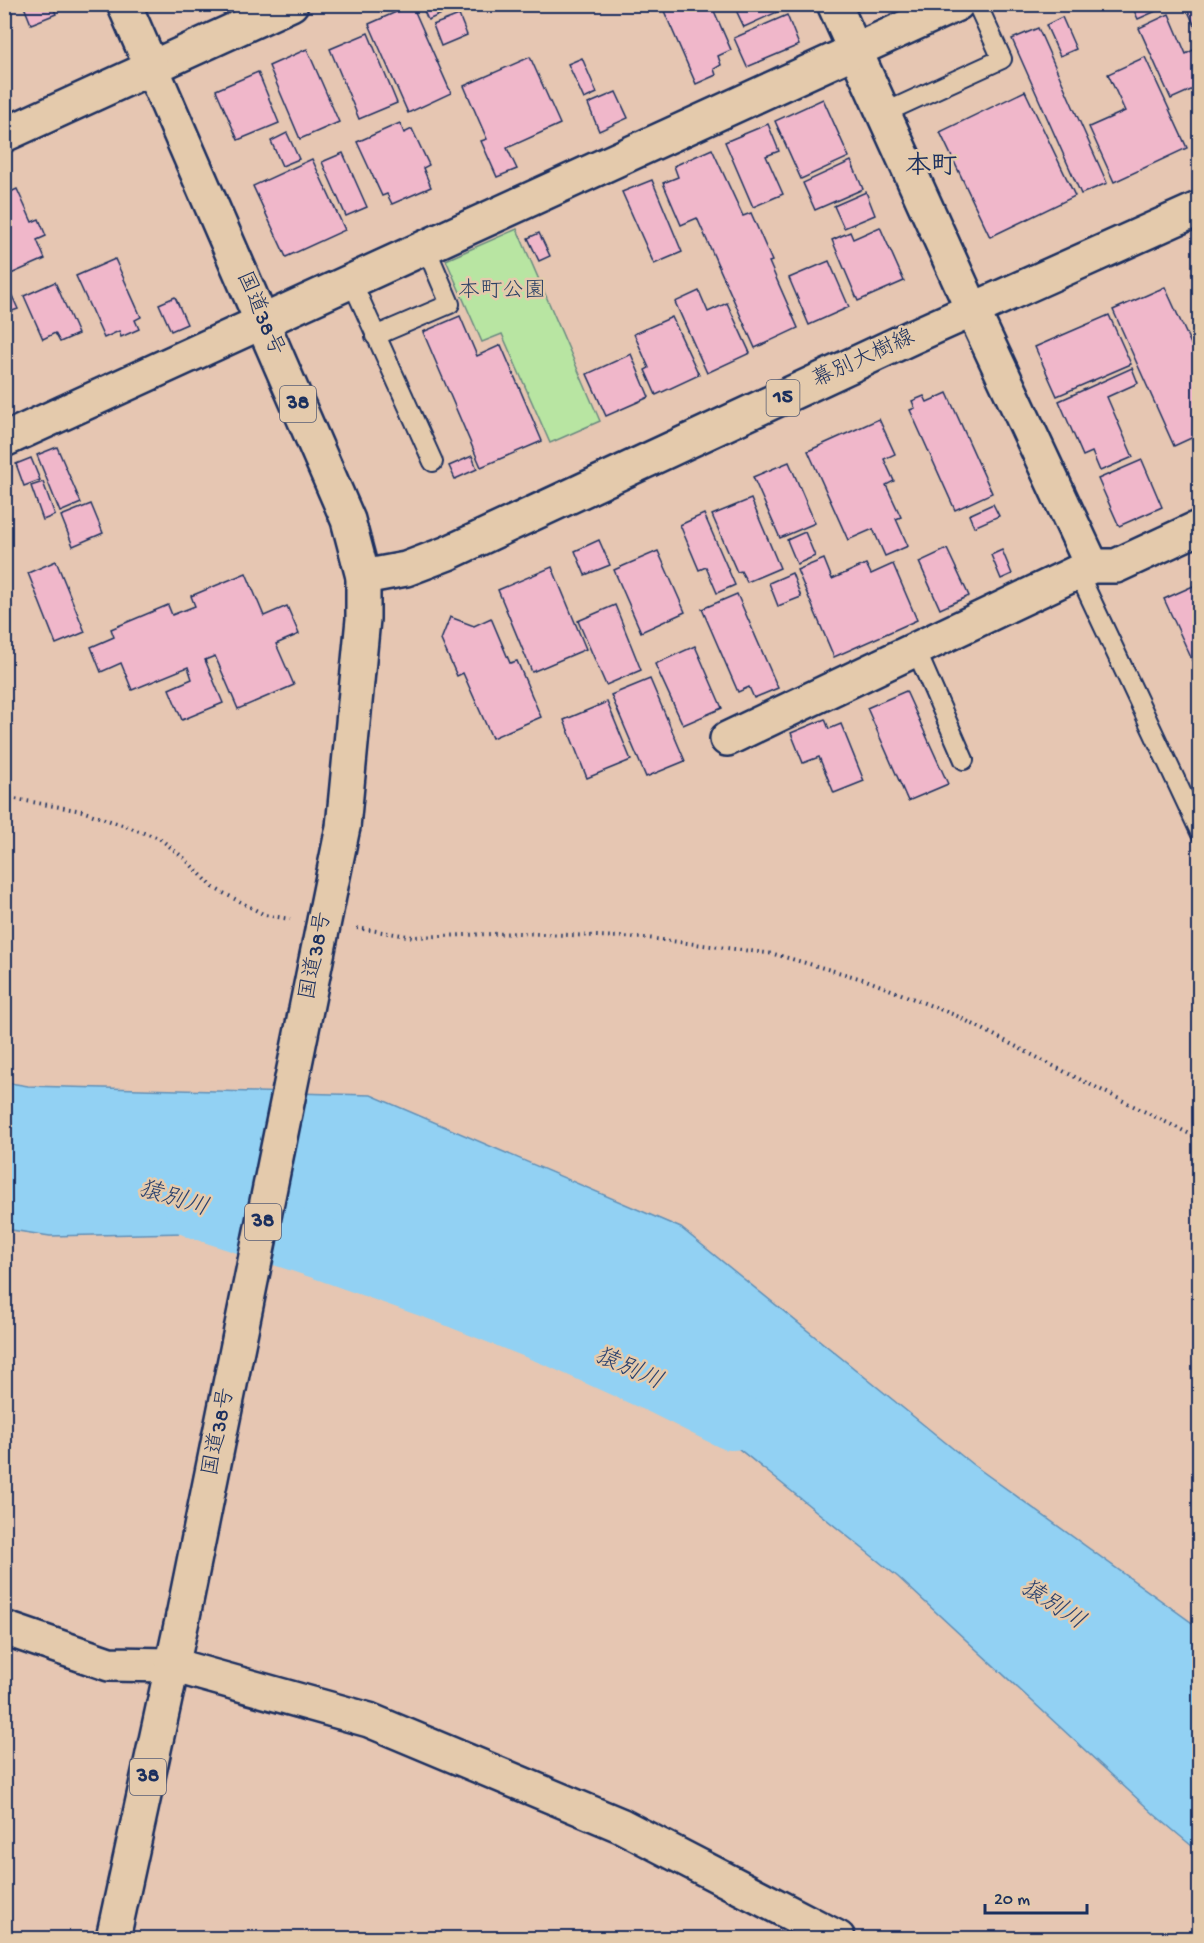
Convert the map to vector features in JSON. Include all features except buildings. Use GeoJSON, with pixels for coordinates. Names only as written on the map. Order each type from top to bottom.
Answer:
{"type":"FeatureCollection","features":[{"type":"Feature","properties":{"kind":"main road","name":"国道38号"},"geometry":{"type":"LineString","coordinates":[[113,1938],[183,1616],[343,827],[363,619],[363,577],[348,520],[124,4]]}},
{"type":"Feature","properties":{"kind":"main road"},"geometry":{"type":"LineString","coordinates":[[4,135],[291,4]]}},
{"type":"Feature","properties":{"kind":"main road"},"geometry":{"type":"LineString","coordinates":[[834,4],[973,311],[1085,569]]}},
{"type":"Feature","properties":{"kind":"main road"},"geometry":{"type":"LineString","coordinates":[[4,440],[957,4]]}},
{"type":"Feature","properties":{"kind":"main road","name":"幕別大樹線"},"geometry":{"type":"LineString","coordinates":[[363,577],[406,569],[448,553],[1200,208]]}},
{"type":"Feature","properties":{"kind":"main road"},"geometry":{"type":"LineString","coordinates":[[727,739],[1085,569],[1116,566],[1200,527]]}},
{"type":"Feature","properties":{"kind":"main road"},"geometry":{"type":"LineString","coordinates":[[4,1629],[109,1664],[172,1665],[369,1720],[620,1825],[838,1938]]}},
{"type":"Feature","properties":{"kind":"lane"},"geometry":{"type":"LineString","coordinates":[[884,113],[1002,59],[977,4]]}},
{"type":"Feature","properties":{"kind":"lane"},"geometry":{"type":"LineString","coordinates":[[375,336],[450,304],[426,248]]}},
{"type":"Feature","properties":{"kind":"lane"},"geometry":{"type":"LineString","coordinates":[[352,282],[433,462]]}},
{"type":"Feature","properties":{"kind":"lane"},"geometry":{"type":"LineString","coordinates":[[1085,569],[1200,832]]}},
{"type":"Feature","properties":{"kind":"lane"},"geometry":{"type":"LineString","coordinates":[[916,650],[964,760]]}},
{"type":"Feature","properties":{"kind":"path"},"geometry":{"type":"LineString","coordinates":[[4,797],[82,811],[159,838],[184,858],[214,888],[265,915],[299,920]]}},
{"type":"Feature","properties":{"kind":"path"},"geometry":{"type":"LineString","coordinates":[[357,928],[414,937],[518,933],[647,938],[774,954],[866,980],[957,1016],[1200,1139]]}},
{"type":"Feature","properties":{"kind":"green space","name":"本町公園"},"geometry":{"type":"Polygon","coordinates":[[[517,229],[600,421],[550,443],[502,334],[482,342],[446,260],[517,229]]]}},
{"type":"Feature","properties":{"kind":"water"},"geometry":{"type":"Polygon","coordinates":[[[4,1082],[28,1086],[371,1095],[681,1228],[972,1464],[1199,1628],[1199,1852],[1155,1815],[898,1577],[570,1313],[356,1229],[50,1236],[5,1229],[4,1082]]]}},
{"type":"Feature","properties":{"kind":"waterway","name":"猿別川"},"geometry":{"type":"LineString","coordinates":[[196,1207],[445,1292],[561,1338],[732,1419]]}},
{"type":"Feature","properties":{"kind":"district","name":"本町"},"geometry":{"type":"Point","coordinates":[931,168]}}]}
